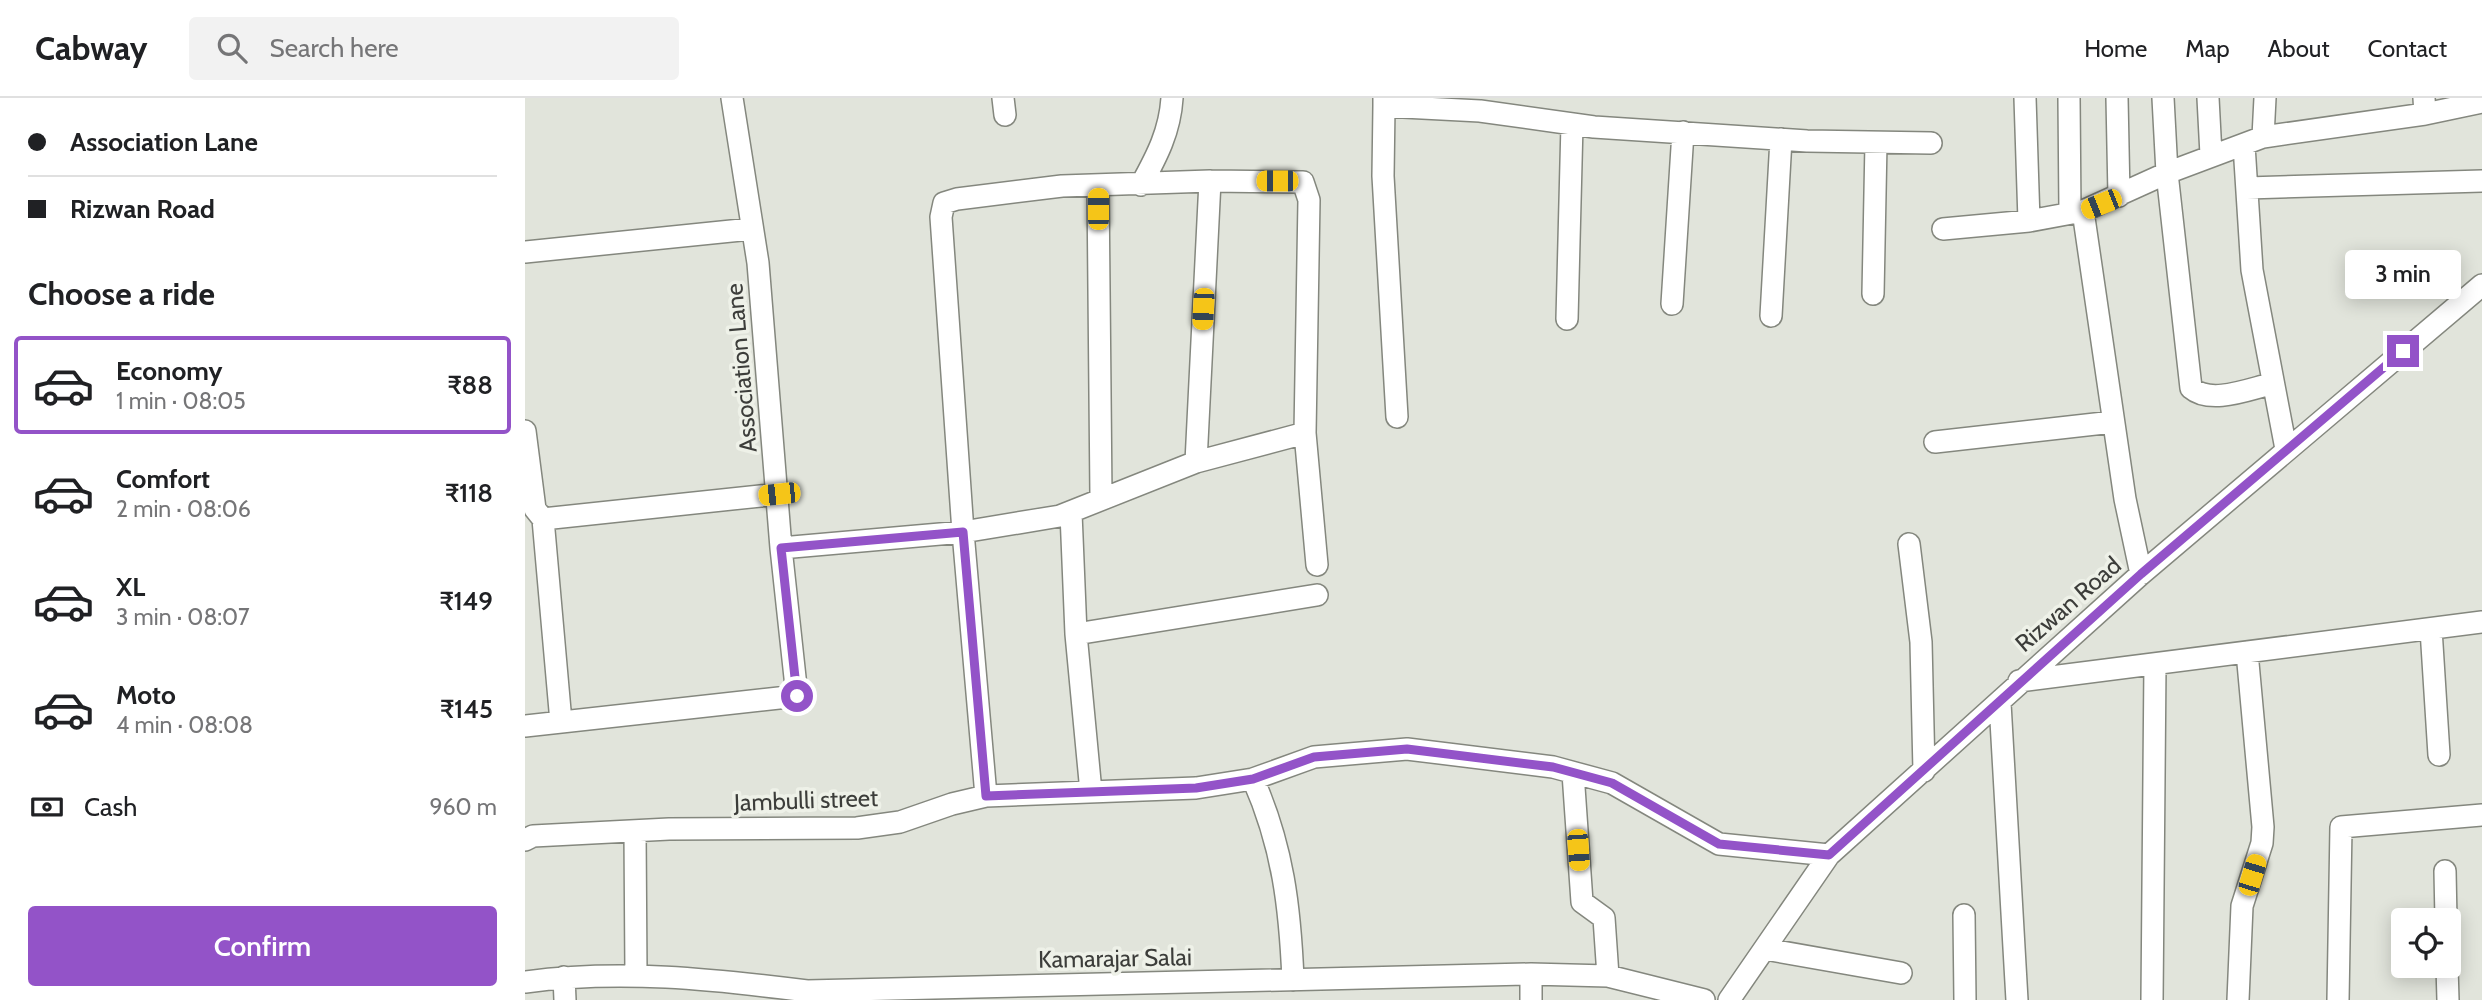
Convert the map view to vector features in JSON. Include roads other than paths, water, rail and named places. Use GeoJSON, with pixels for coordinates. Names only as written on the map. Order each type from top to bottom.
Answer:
{"type":"FeatureCollection","features":[{"type":"Feature","properties":{"kind":"street","name":"Association Lane"},"geometry":{"type":"LineString","coordinates":[[525,726],[797,696],[781,548],[779,494],[758,263],[731,98]]}},
{"type":"Feature","properties":{"kind":"street"},"geometry":{"type":"LineString","coordinates":[[1141,185],[1161,148],[1171,119],[1172,98]]}},
{"type":"Feature","properties":{"kind":"street"},"geometry":{"type":"LineString","coordinates":[[2025,98],[2029,221]]}},
{"type":"Feature","properties":{"kind":"street"},"geometry":{"type":"LineString","coordinates":[[2069,98],[2076,212],[2141,574]]}},
{"type":"Feature","properties":{"kind":"street"},"geometry":{"type":"LineString","coordinates":[[2117,98],[2119,196]]}},
{"type":"Feature","properties":{"kind":"street"},"geometry":{"type":"LineString","coordinates":[[2163,98],[2167,173],[2191,388],[2203,394],[2217,395],[2271,384]]}},
{"type":"Feature","properties":{"kind":"street"},"geometry":{"type":"LineString","coordinates":[[2208,98],[2211,155]]}},
{"type":"Feature","properties":{"kind":"street"},"geometry":{"type":"LineString","coordinates":[[2265,98],[2253,141],[2247,188],[2252,270],[2271,384],[2286,449]]}},
{"type":"Feature","properties":{"kind":"street"},"geometry":{"type":"LineString","coordinates":[[1397,417],[1383,176],[1384,102],[1480,111],[1573,124],[1781,139],[1931,143]]}},
{"type":"Feature","properties":{"kind":"street"},"geometry":{"type":"LineString","coordinates":[[1943,229],[2029,221],[2076,212],[2211,155],[2253,141],[2424,106],[2470,102]]}},
{"type":"Feature","properties":{"kind":"street"},"geometry":{"type":"LineString","coordinates":[[1567,319],[1573,124]]}},
{"type":"Feature","properties":{"kind":"street"},"geometry":{"type":"LineString","coordinates":[[1672,304],[1683,132]]}},
{"type":"Feature","properties":{"kind":"street"},"geometry":{"type":"LineString","coordinates":[[1771,316],[1781,139]]}},
{"type":"Feature","properties":{"kind":"street"},"geometry":{"type":"LineString","coordinates":[[1873,294],[1876,143]]}},
{"type":"Feature","properties":{"kind":"street"},"geometry":{"type":"LineString","coordinates":[[1196,463],[1210,181]]}},
{"type":"Feature","properties":{"kind":"street"},"geometry":{"type":"LineString","coordinates":[[986,796],[963,532],[941,217],[944,203],[1011,192],[1210,181],[1298,181],[1307,187],[1305,433],[1317,565]]}},
{"type":"Feature","properties":{"kind":"street"},"geometry":{"type":"LineString","coordinates":[[2247,188],[2482,181]]}},
{"type":"Feature","properties":{"kind":"street"},"geometry":{"type":"LineString","coordinates":[[1098,186],[1101,497]]}},
{"type":"Feature","properties":{"kind":"street"},"geometry":{"type":"LineString","coordinates":[[525,252],[751,229]]}},
{"type":"Feature","properties":{"kind":"street","name":"Rizwan Road"},"geometry":{"type":"LineString","coordinates":[[1729,1000],[1829,855],[2000,703],[2019,681],[2141,574],[2482,285]]}},
{"type":"Feature","properties":{"kind":"street"},"geometry":{"type":"LineString","coordinates":[[1935,442],[2113,422]]}},
{"type":"Feature","properties":{"kind":"street"},"geometry":{"type":"LineString","coordinates":[[525,431],[535,509],[543,519],[561,722]]}},
{"type":"Feature","properties":{"kind":"street"},"geometry":{"type":"LineString","coordinates":[[781,548],[963,532],[1072,513],[1101,497],[1196,463],[1305,433]]}},
{"type":"Feature","properties":{"kind":"street"},"geometry":{"type":"LineString","coordinates":[[543,519],[779,494]]}},
{"type":"Feature","properties":{"kind":"street"},"geometry":{"type":"LineString","coordinates":[[1072,513],[1076,634],[1091,792]]}},
{"type":"Feature","properties":{"kind":"street"},"geometry":{"type":"LineString","coordinates":[[1909,544],[1921,642],[1924,771]]}},
{"type":"Feature","properties":{"kind":"street"},"geometry":{"type":"LineString","coordinates":[[1076,634],[1317,595]]}},
{"type":"Feature","properties":{"kind":"street"},"geometry":{"type":"LineString","coordinates":[[2019,681],[2482,622]]}},
{"type":"Feature","properties":{"kind":"street"},"geometry":{"type":"LineString","coordinates":[[2431,629],[2439,755]]}},
{"type":"Feature","properties":{"kind":"street"},"geometry":{"type":"LineString","coordinates":[[2238,1000],[2242,906],[2262,844],[2263,827],[2247,652]]}},
{"type":"Feature","properties":{"kind":"street"},"geometry":{"type":"LineString","coordinates":[[2152,1000],[2155,664]]}},
{"type":"Feature","properties":{"kind":"street"},"geometry":{"type":"LineString","coordinates":[[2000,703],[2017,1000]]}},
{"type":"Feature","properties":{"kind":"street","name":"Jambulli street"},"geometry":{"type":"LineString","coordinates":[[525,840],[533,836],[635,831],[857,828],[900,822],[952,804],[986,796],[1184,789],[1253,779],[1314,757],[1407,749],[1573,773],[1612,783],[1719,844],[1829,855]]}},
{"type":"Feature","properties":{"kind":"street"},"geometry":{"type":"LineString","coordinates":[[1573,773],[1581,902],[1604,918],[1608,976]]}},
{"type":"Feature","properties":{"kind":"street"},"geometry":{"type":"LineString","coordinates":[[1253,779],[1266,809],[1281,860],[1290,908],[1293,980]]}},
{"type":"Feature","properties":{"kind":"street"},"geometry":{"type":"LineString","coordinates":[[2338,1000],[2341,827],[2482,815]]}},
{"type":"Feature","properties":{"kind":"street"},"geometry":{"type":"LineString","coordinates":[[635,831],[636,975]]}},
{"type":"Feature","properties":{"kind":"street"},"geometry":{"type":"LineString","coordinates":[[2445,870],[2446,908]]}},
{"type":"Feature","properties":{"kind":"street"},"geometry":{"type":"LineString","coordinates":[[1964,915],[1965,1000]]}},
{"type":"Feature","properties":{"kind":"street"},"geometry":{"type":"LineString","coordinates":[[1765,948],[1901,973]]}},
{"type":"Feature","properties":{"kind":"street"},"geometry":{"type":"LineString","coordinates":[[1531,974],[1531,1000]]}},
{"type":"Feature","properties":{"kind":"street","name":"Kamarajar Salai"},"geometry":{"type":"LineString","coordinates":[[525,982],[564,976],[636,975],[710,979],[807,995],[1531,974],[1608,976],[1704,1000]]}},
{"type":"Feature","properties":{"kind":"street"},"geometry":{"type":"LineString","coordinates":[[564,976],[565,1000]]}},
{"type":"Feature","properties":{"kind":"street"},"geometry":{"type":"LineString","coordinates":[[2447,978],[2448,1000]]}}]}
